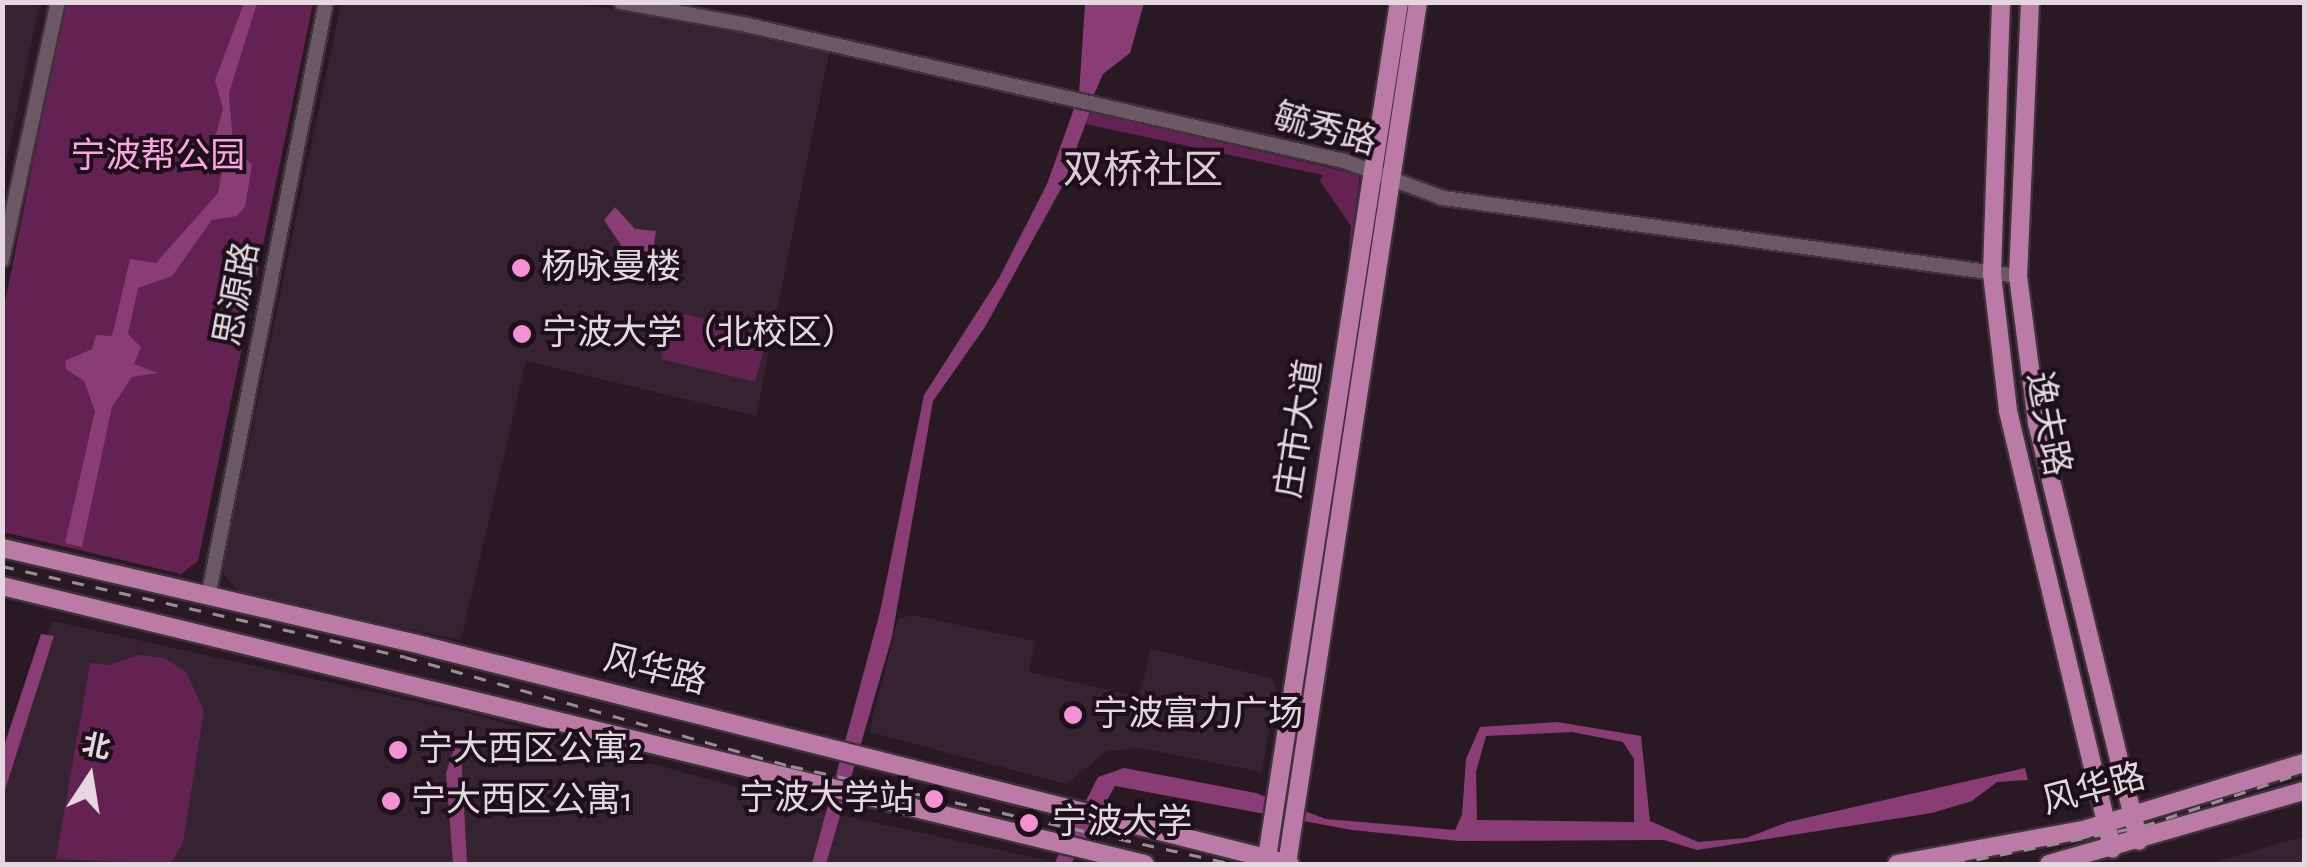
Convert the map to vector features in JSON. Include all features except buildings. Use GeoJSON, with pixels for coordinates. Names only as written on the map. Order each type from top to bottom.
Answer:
{"type":"FeatureCollection","features":[{"type":"Feature","properties":{"kind":"main road","name":"庄市大道"},"geometry":{"type":"LineString","coordinates":[[1289,860],[1287,794],[1371,169],[1398,2]]}},
{"type":"Feature","properties":{"kind":"main road","name":"庄市大道"},"geometry":{"type":"LineString","coordinates":[[1267,857],[1287,794],[1418,2]]}},
{"type":"Feature","properties":{"kind":"main road","name":"逸夫路"},"geometry":{"type":"LineString","coordinates":[[2001,2],[1992,274],[2008,411],[2112,849]]}},
{"type":"Feature","properties":{"kind":"main road","name":"逸夫路"},"geometry":{"type":"LineString","coordinates":[[2030,2],[2018,276],[2037,422],[2139,841]]}},
{"type":"Feature","properties":{"kind":"main road","name":"风华路"},"geometry":{"type":"LineString","coordinates":[[2,548],[425,646],[1289,860]]}},
{"type":"Feature","properties":{"kind":"main road","name":"风华路"},"geometry":{"type":"LineString","coordinates":[[2,586],[1145,864]]}},
{"type":"Feature","properties":{"kind":"main road","name":"风华路"},"geometry":{"type":"LineString","coordinates":[[1897,864],[2105,823],[2304,762]]}},
{"type":"Feature","properties":{"kind":"main road","name":"风华路"},"geometry":{"type":"LineString","coordinates":[[2049,864],[2304,791]]}},
{"type":"Feature","properties":{"kind":"street"},"geometry":{"type":"LineString","coordinates":[[2,260],[58,2]]}},
{"type":"Feature","properties":{"kind":"street","name":"思源路"},"geometry":{"type":"LineString","coordinates":[[208,597],[326,2]]}},
{"type":"Feature","properties":{"kind":"street","name":"毓秀路"},"geometry":{"type":"LineString","coordinates":[[621,2],[747,25],[1371,169],[1388,182],[1443,198],[2018,276]]}},
{"type":"Feature","properties":{"kind":"shaded area"},"geometry":{"type":"Polygon","coordinates":[[[2,3],[40,3],[3,176],[2,3]]]}},
{"type":"Feature","properties":{"kind":"shaded area"},"geometry":{"type":"Polygon","coordinates":[[[244,3],[257,3],[229,93],[233,146],[252,165],[245,207],[237,216],[212,220],[172,276],[138,288],[128,334],[141,347],[134,364],[158,373],[132,377],[112,407],[82,547],[65,543],[95,411],[84,381],[66,369],[65,361],[92,349],[96,335],[112,336],[130,259],[156,263],[218,193],[222,171],[215,137],[223,109],[215,80],[244,3]]]}},
{"type":"Feature","properties":{"kind":"shaded area","name":"宁波大学（北校区）"},"geometry":{"type":"Polygon","coordinates":[[[341,3],[572,3],[717,25],[829,52],[756,416],[526,361],[461,640],[242,596],[222,572],[341,3]]]}},
{"type":"Feature","properties":{"kind":"shaded area"},"geometry":{"type":"Polygon","coordinates":[[[1085,3],[1144,3],[1130,53],[1103,74],[1093,97],[1079,94],[1085,3]]]}},
{"type":"Feature","properties":{"kind":"shaded area"},"geometry":{"type":"Polygon","coordinates":[[[1076,103],[1092,106],[1063,185],[985,327],[933,401],[892,637],[826,864],[812,864],[880,612],[924,395],[999,278],[1047,184],[1076,103]]]}},
{"type":"Feature","properties":{"kind":"shaded area"},"geometry":{"type":"Polygon","coordinates":[[[615,207],[635,229],[656,231],[651,265],[613,262],[621,245],[604,220],[615,207]]]}},
{"type":"Feature","properties":{"kind":"shaded area","name":"宁波富力广场"},"geometry":{"type":"Polygon","coordinates":[[[912,615],[1035,641],[1029,672],[1139,697],[1151,649],[1271,678],[1277,688],[1262,772],[1139,748],[1107,751],[1066,784],[869,732],[898,619],[912,615]]]}},
{"type":"Feature","properties":{"kind":"shaded area","name":"宁波大学"},"geometry":{"type":"Polygon","coordinates":[[[52,621],[471,714],[831,813],[1063,864],[3,864],[3,772],[52,621]]]}},
{"type":"Feature","properties":{"kind":"shaded area"},"geometry":{"type":"Polygon","coordinates":[[[41,634],[54,636],[3,796],[3,749],[41,634]]]}},
{"type":"Feature","properties":{"kind":"shaded area"},"geometry":{"type":"Polygon","coordinates":[[[1557,722],[1641,736],[1650,821],[1698,842],[1746,838],[1788,822],[2025,768],[2028,780],[1997,782],[1972,801],[1932,813],[1697,850],[1664,840],[1459,841],[1352,830],[1115,786],[1071,864],[1054,864],[1098,777],[1124,768],[1256,793],[1326,819],[1455,830],[1462,815],[1466,759],[1480,727],[1557,722]],[[1572,732],[1486,736],[1476,772],[1477,820],[1634,822],[1634,759],[1623,742],[1572,732]]]}},
{"type":"Feature","properties":{"kind":"shaded area"},"geometry":{"type":"Polygon","coordinates":[[[454,748],[461,749],[467,864],[453,864],[446,773],[454,748]]]}},
{"type":"Feature","properties":{"kind":"shaded area"},"geometry":{"type":"Polygon","coordinates":[[[2304,837],[2304,864],[2209,864],[2280,843],[2304,837]]]}},
{"type":"Feature","properties":{"kind":"green space","name":"宁波帮公园"},"geometry":{"type":"Polygon","coordinates":[[[65,3],[313,3],[198,561],[181,574],[3,532],[3,312],[65,3]]]}},
{"type":"Feature","properties":{"kind":"green space"},"geometry":{"type":"Polygon","coordinates":[[[1090,112],[1360,175],[1347,272],[1351,226],[1320,181],[1323,175],[1085,124],[1090,112]]]}},
{"type":"Feature","properties":{"kind":"green space"},"geometry":{"type":"Polygon","coordinates":[[[1382,190],[1289,787],[1286,787],[1378,191],[1382,190]]]}},
{"type":"Feature","properties":{"kind":"green space"},"geometry":{"type":"Polygon","coordinates":[[[673,311],[768,334],[755,382],[661,359],[673,311]]]}},
{"type":"Feature","properties":{"kind":"green space"},"geometry":{"type":"Polygon","coordinates":[[[138,655],[164,658],[186,672],[204,711],[183,842],[171,864],[56,859],[90,663],[109,665],[138,655]]]}},
{"type":"Feature","properties":{"kind":"railway"},"geometry":{"type":"LineString","coordinates":[[2,566],[405,657],[791,766],[1232,864]]}},
{"type":"Feature","properties":{"kind":"railway"},"geometry":{"type":"LineString","coordinates":[[1953,864],[2143,826],[2304,772]]}},
{"type":"Feature","properties":{"kind":"place","name":"杨咏曼楼"},"geometry":{"type":"Point","coordinates":[521,268]}},
{"type":"Feature","properties":{"kind":"place","name":"宁波大学（北校区）"},"geometry":{"type":"Point","coordinates":[522,334]}},
{"type":"Feature","properties":{"kind":"place","name":"宁波富力广场"},"geometry":{"type":"Point","coordinates":[1073,715]}},
{"type":"Feature","properties":{"kind":"place","name":"宁大西区公寓2"},"geometry":{"type":"Point","coordinates":[398,750]}},
{"type":"Feature","properties":{"kind":"place","name":"宁波大学站"},"geometry":{"type":"Point","coordinates":[934,799]}},
{"type":"Feature","properties":{"kind":"place","name":"宁大西区公寓1"},"geometry":{"type":"Point","coordinates":[391,801]}},
{"type":"Feature","properties":{"kind":"place","name":"宁波大学"},"geometry":{"type":"Point","coordinates":[1029,823]}},
{"type":"Feature","properties":{"kind":"district","name":"双桥社区"},"geometry":{"type":"Point","coordinates":[1143,171]}}]}
